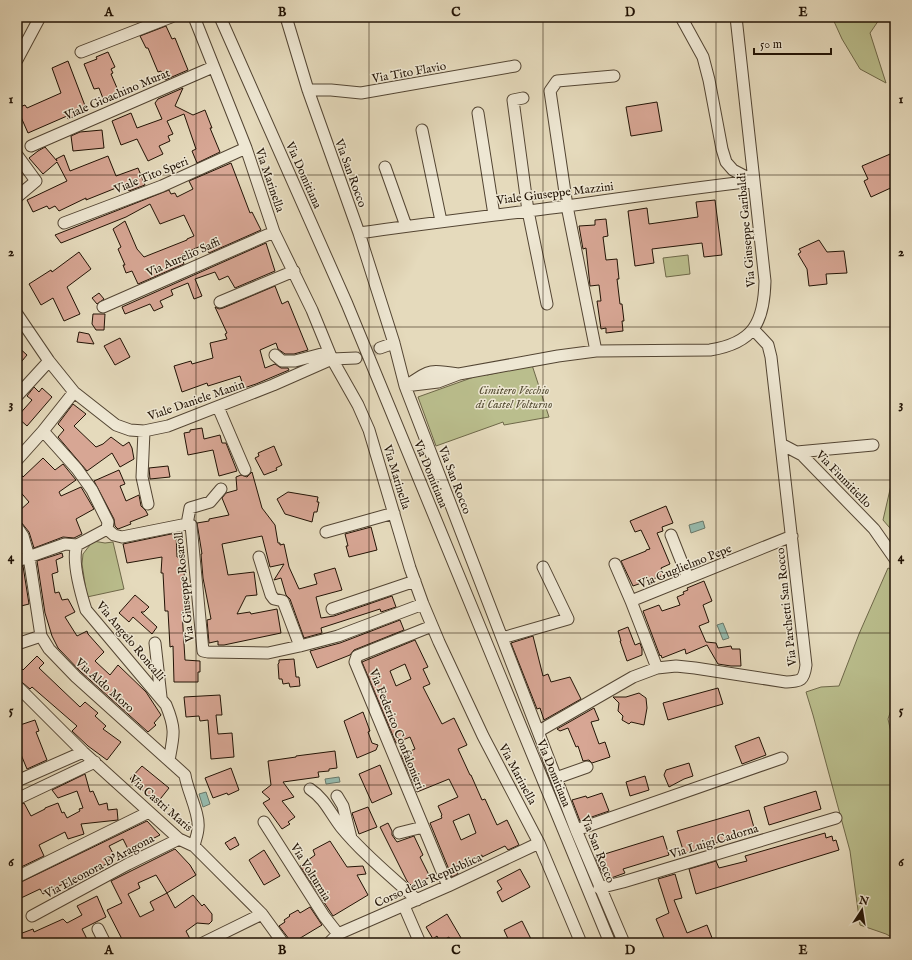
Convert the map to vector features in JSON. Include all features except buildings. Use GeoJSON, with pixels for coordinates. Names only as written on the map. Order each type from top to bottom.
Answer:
{"type":"FeatureCollection","features":[{"type":"Feature","properties":{"kind":"street"},"geometry":{"type":"LineString","coordinates":[[17,60],[40,17]]}},
{"type":"Feature","properties":{"kind":"street"},"geometry":{"type":"LineString","coordinates":[[81,52],[171,17]]}},
{"type":"Feature","properties":{"kind":"street","name":"Via Marinella"},"geometry":{"type":"LineString","coordinates":[[194,17],[246,148],[274,232],[294,271],[330,356],[358,405],[369,430],[415,581],[432,626],[483,736],[540,843],[578,942]]}},
{"type":"Feature","properties":{"kind":"street","name":"Via Domitiana"},"geometry":{"type":"LineString","coordinates":[[220,17],[346,304],[610,943]]}},
{"type":"Feature","properties":{"kind":"street","name":"Via San Rocco"},"geometry":{"type":"LineString","coordinates":[[286,17],[308,90],[359,233],[394,343],[405,386],[576,830],[599,888],[624,943]]}},
{"type":"Feature","properties":{"kind":"street"},"geometry":{"type":"LineString","coordinates":[[681,17],[703,57],[726,162],[733,170],[754,182]]}},
{"type":"Feature","properties":{"kind":"street","name":"Via Giuseppe Garibaldi"},"geometry":{"type":"LineString","coordinates":[[405,386],[438,382],[459,374],[558,356],[596,351],[710,350],[734,345],[753,330],[762,310],[765,281],[736,17]]}},
{"type":"Feature","properties":{"kind":"street","name":"Via Tito Flavio"},"geometry":{"type":"LineString","coordinates":[[308,90],[331,90],[361,94],[515,66]]}},
{"type":"Feature","properties":{"kind":"street","name":"Viale Gioachino Murat"},"geometry":{"type":"LineString","coordinates":[[31,146],[213,67]]}},
{"type":"Feature","properties":{"kind":"street"},"geometry":{"type":"LineString","coordinates":[[596,351],[568,206],[550,91],[557,81],[614,76]]}},
{"type":"Feature","properties":{"kind":"street"},"geometry":{"type":"LineString","coordinates":[[523,98],[513,100],[528,211],[547,304]]}},
{"type":"Feature","properties":{"kind":"street"},"geometry":{"type":"LineString","coordinates":[[478,113],[494,215]]}},
{"type":"Feature","properties":{"kind":"street"},"geometry":{"type":"LineString","coordinates":[[422,130],[441,221]]}},
{"type":"Feature","properties":{"kind":"street","name":"Viale Tito Speri"},"geometry":{"type":"LineString","coordinates":[[64,223],[162,186],[246,148]]}},
{"type":"Feature","properties":{"kind":"street"},"geometry":{"type":"LineString","coordinates":[[17,155],[36,181],[17,197]]}},
{"type":"Feature","properties":{"kind":"street"},"geometry":{"type":"LineString","coordinates":[[385,167],[406,226]]}},
{"type":"Feature","properties":{"kind":"street","name":"Viale Giuseppe Mazzini"},"geometry":{"type":"LineString","coordinates":[[359,233],[441,221],[568,206],[669,191],[754,182]]}},
{"type":"Feature","properties":{"kind":"street","name":"Via Aurelio Saffi"},"geometry":{"type":"LineString","coordinates":[[103,307],[274,232]]}},
{"type":"Feature","properties":{"kind":"street"},"geometry":{"type":"LineString","coordinates":[[220,302],[294,271]]}},
{"type":"Feature","properties":{"kind":"street","name":"Viale Daniele Manin"},"geometry":{"type":"LineString","coordinates":[[17,314],[49,361],[74,392],[116,425],[130,430],[144,431],[168,426],[273,386],[330,356],[356,358]]}},
{"type":"Feature","properties":{"kind":"street","name":"Via Parchetti San Rocco"},"geometry":{"type":"LineString","coordinates":[[538,731],[633,677],[657,668],[676,666],[695,668],[786,682],[802,679],[805,674],[806,665],[771,357],[768,345],[753,330]]}},
{"type":"Feature","properties":{"kind":"street"},"geometry":{"type":"LineString","coordinates":[[380,348],[394,343]]}},
{"type":"Feature","properties":{"kind":"street"},"geometry":{"type":"LineString","coordinates":[[275,355],[282,361],[295,361],[330,356]]}},
{"type":"Feature","properties":{"kind":"street"},"geometry":{"type":"LineString","coordinates":[[17,396],[49,361]]}},
{"type":"Feature","properties":{"kind":"street","name":"Via Giuseppe Garibaldi"},"geometry":{"type":"LineString","coordinates":[[399,365],[415,372],[436,370],[459,374]]}},
{"type":"Feature","properties":{"kind":"street"},"geometry":{"type":"LineString","coordinates":[[405,386],[426,372]]}},
{"type":"Feature","properties":{"kind":"street"},"geometry":{"type":"LineString","coordinates":[[17,460],[43,431],[74,392]]}},
{"type":"Feature","properties":{"kind":"street"},"geometry":{"type":"LineString","coordinates":[[218,407],[245,470]]}},
{"type":"Feature","properties":{"kind":"street"},"geometry":{"type":"LineString","coordinates":[[17,561],[65,544],[77,545],[106,529],[108,522],[92,490],[77,469],[43,431]]}},
{"type":"Feature","properties":{"kind":"street"},"geometry":{"type":"LineString","coordinates":[[144,431],[142,477],[148,504]]}},
{"type":"Feature","properties":{"kind":"street","name":"Via Fiumitiello"},"geometry":{"type":"LineString","coordinates":[[781,444],[802,456],[874,529],[895,559]]}},
{"type":"Feature","properties":{"kind":"street"},"geometry":{"type":"LineString","coordinates":[[797,452],[873,445]]}},
{"type":"Feature","properties":{"kind":"street"},"geometry":{"type":"LineString","coordinates":[[187,524],[190,508],[210,502],[221,489]]}},
{"type":"Feature","properties":{"kind":"street"},"geometry":{"type":"LineString","coordinates":[[326,532],[394,513]]}},
{"type":"Feature","properties":{"kind":"street","name":"Via Giuseppe Rosaroll"},"geometry":{"type":"LineString","coordinates":[[106,529],[114,535],[122,537],[187,524],[191,525],[203,651],[226,653],[268,653],[338,636],[423,604]]}},
{"type":"Feature","properties":{"kind":"street","name":"Via Aldo Moro"},"geometry":{"type":"LineString","coordinates":[[17,527],[23,536],[29,557],[41,636],[49,649],[76,677],[185,775],[198,821],[194,846]]}},
{"type":"Feature","properties":{"kind":"street"},"geometry":{"type":"LineString","coordinates":[[670,535],[688,578]]}},
{"type":"Feature","properties":{"kind":"street","name":"Via Guglielmo Pepe"},"geometry":{"type":"LineString","coordinates":[[657,668],[631,602],[792,536]]}},
{"type":"Feature","properties":{"kind":"street","name":"Via Angelo Roncalli"},"geometry":{"type":"LineString","coordinates":[[77,545],[75,555],[80,591],[86,610],[166,704],[173,725],[174,738],[169,760]]}},
{"type":"Feature","properties":{"kind":"street"},"geometry":{"type":"LineString","coordinates":[[259,557],[270,595],[274,599],[283,601],[300,646]]}},
{"type":"Feature","properties":{"kind":"street"},"geometry":{"type":"LineString","coordinates":[[615,564],[631,602]]}},
{"type":"Feature","properties":{"kind":"street"},"geometry":{"type":"LineString","coordinates":[[502,638],[568,619],[543,567]]}},
{"type":"Feature","properties":{"kind":"street"},"geometry":{"type":"LineString","coordinates":[[332,609],[415,581]]}},
{"type":"Feature","properties":{"kind":"street","name":"Via Federico Confalonieri"},"geometry":{"type":"LineString","coordinates":[[432,626],[358,656],[355,662],[448,886]]}},
{"type":"Feature","properties":{"kind":"street"},"geometry":{"type":"LineString","coordinates":[[17,644],[41,636]]}},
{"type":"Feature","properties":{"kind":"street"},"geometry":{"type":"LineString","coordinates":[[155,642],[161,698]]}},
{"type":"Feature","properties":{"kind":"street","name":"Via Castri Maris"},"geometry":{"type":"LineString","coordinates":[[19,691],[179,839],[194,846],[262,914],[283,943]]}},
{"type":"Feature","properties":{"kind":"street"},"geometry":{"type":"LineString","coordinates":[[17,781],[84,752]]}},
{"type":"Feature","properties":{"kind":"street"},"geometry":{"type":"LineString","coordinates":[[576,830],[782,758]]}},
{"type":"Feature","properties":{"kind":"street"},"geometry":{"type":"LineString","coordinates":[[17,800],[95,762]]}},
{"type":"Feature","properties":{"kind":"street"},"geometry":{"type":"LineString","coordinates":[[556,778],[587,767]]}},
{"type":"Feature","properties":{"kind":"street"},"geometry":{"type":"LineString","coordinates":[[310,789],[319,795],[341,827],[366,854],[418,900]]}},
{"type":"Feature","properties":{"kind":"street"},"geometry":{"type":"LineString","coordinates":[[337,796],[343,806],[351,838]]}},
{"type":"Feature","properties":{"kind":"street"},"geometry":{"type":"LineString","coordinates":[[17,877],[149,812]]}},
{"type":"Feature","properties":{"kind":"street","name":"Via Luigi Cadorna"},"geometry":{"type":"LineString","coordinates":[[599,888],[836,818]]}},
{"type":"Feature","properties":{"kind":"street","name":"Via Volturnia"},"geometry":{"type":"LineString","coordinates":[[264,822],[324,916],[338,934]]}},
{"type":"Feature","properties":{"kind":"street"},"geometry":{"type":"LineString","coordinates":[[399,833],[424,827]]}},
{"type":"Feature","properties":{"kind":"street","name":"Via Eleonora D'Aragona"},"geometry":{"type":"LineString","coordinates":[[32,916],[128,864],[179,839]]}},
{"type":"Feature","properties":{"kind":"street","name":"Corso della Repubblica"},"geometry":{"type":"LineString","coordinates":[[329,943],[338,934],[418,900],[540,843]]}},
{"type":"Feature","properties":{"kind":"street"},"geometry":{"type":"LineString","coordinates":[[404,906],[420,943]]}},
{"type":"Feature","properties":{"kind":"street"},"geometry":{"type":"LineString","coordinates":[[203,943],[262,914]]}},
{"type":"Feature","properties":{"kind":"street"},"geometry":{"type":"LineString","coordinates":[[98,929],[105,943]]}},
{"type":"Feature","properties":{"kind":"green space"},"geometry":{"type":"Polygon","coordinates":[[[832,17],[881,17],[870,33],[886,83],[860,69],[842,39],[832,17]]]}},
{"type":"Feature","properties":{"kind":"green space"},"geometry":{"type":"Polygon","coordinates":[[[688,255],[690,274],[666,277],[663,258],[688,255]]]}},
{"type":"Feature","properties":{"kind":"green space","name":"Cimitero Vecchio di Castel Volturno"},"geometry":{"type":"Polygon","coordinates":[[[532,365],[549,417],[504,425],[503,422],[436,446],[418,397],[485,373],[487,375],[532,365]]]}},
{"type":"Feature","properties":{"kind":"green space"},"geometry":{"type":"Polygon","coordinates":[[[895,468],[895,534],[883,520],[895,468]]]}},
{"type":"Feature","properties":{"kind":"green space"},"geometry":{"type":"Polygon","coordinates":[[[93,541],[105,543],[113,542],[124,589],[87,597],[82,564],[83,554],[93,541]]]}},
{"type":"Feature","properties":{"kind":"green space"},"geometry":{"type":"Polygon","coordinates":[[[888,568],[895,571],[895,698],[888,719],[895,750],[895,939],[886,934],[860,925],[850,851],[806,692],[821,687],[839,686],[859,634],[888,568]]]}},
{"type":"Feature","properties":{"kind":"water"},"geometry":{"type":"Polygon","coordinates":[[[703,521],[705,528],[691,533],[689,525],[703,521]]]}},
{"type":"Feature","properties":{"kind":"water"},"geometry":{"type":"Polygon","coordinates":[[[723,623],[729,638],[723,640],[717,625],[723,623]]]}},
{"type":"Feature","properties":{"kind":"water"},"geometry":{"type":"Polygon","coordinates":[[[339,777],[340,782],[326,784],[325,779],[339,777]]]}},
{"type":"Feature","properties":{"kind":"water"},"geometry":{"type":"Polygon","coordinates":[[[206,792],[210,804],[203,807],[199,794],[206,792]]]}},
{"type":"Feature","properties":{"kind":"tunnel"},"geometry":{"type":"LineString","coordinates":[[356,358],[380,348]]}}]}
